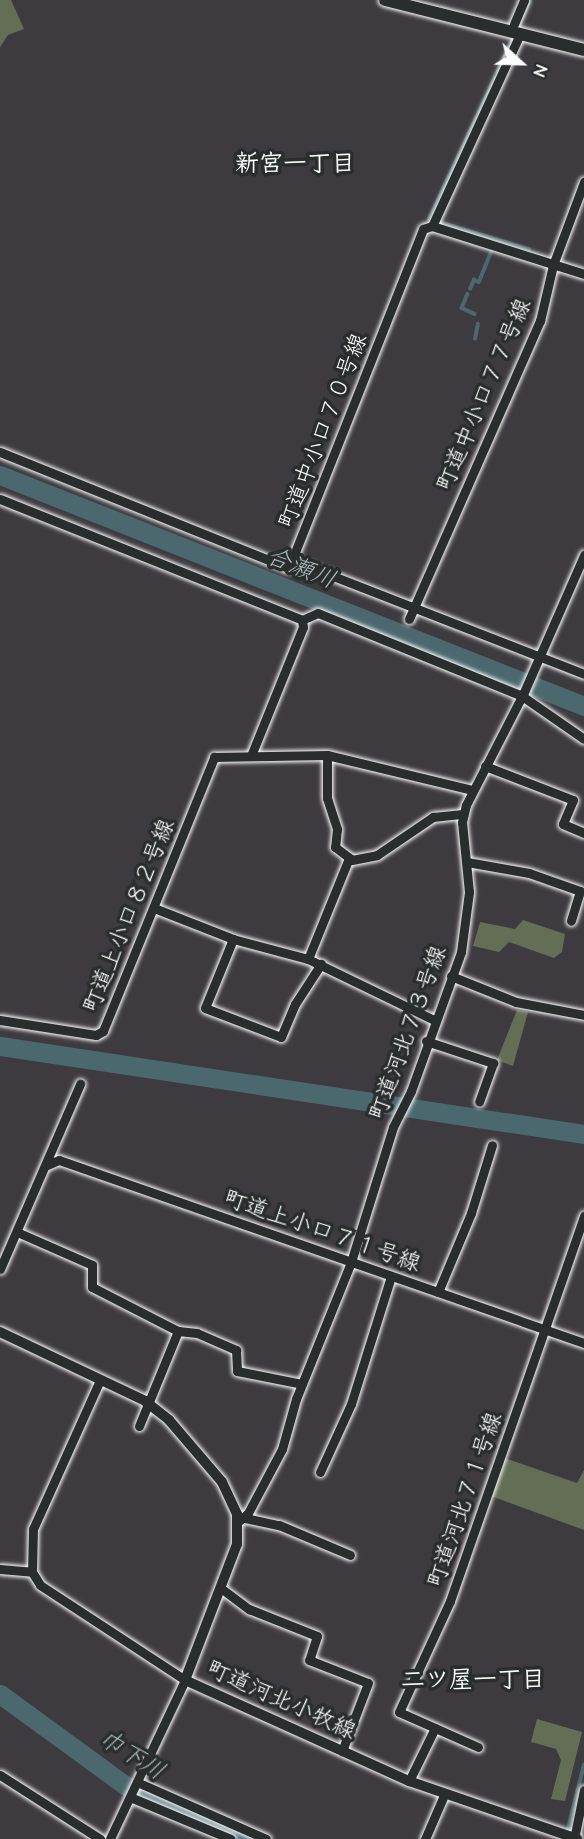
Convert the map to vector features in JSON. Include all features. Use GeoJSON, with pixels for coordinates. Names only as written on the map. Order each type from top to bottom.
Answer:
{"type":"FeatureCollection","features":[{"type":"Feature","properties":{"kind":"main road"},"geometry":{"type":"LineString","coordinates":[[385,0],[517,29],[584,50]]}},
{"type":"Feature","properties":{"kind":"street","name":"町道中小口７０号線"},"geometry":{"type":"LineString","coordinates":[[524,0],[517,29],[432,226],[423,229],[292,560],[541,654],[584,674]]}},
{"type":"Feature","properties":{"kind":"street","name":"町道中小口７７号線"},"geometry":{"type":"LineString","coordinates":[[409,619],[540,321],[553,265],[584,182]]}},
{"type":"Feature","properties":{"kind":"street"},"geometry":{"type":"LineString","coordinates":[[432,226],[584,274]]}},
{"type":"Feature","properties":{"kind":"street"},"geometry":{"type":"LineString","coordinates":[[0,452],[289,568],[292,560]]}},
{"type":"Feature","properties":{"kind":"street"},"geometry":{"type":"LineString","coordinates":[[0,499],[302,620],[318,613],[523,694],[584,739]]}},
{"type":"Feature","properties":{"kind":"street","name":"町道河北７３号線"},"geometry":{"type":"LineString","coordinates":[[242,1519],[277,1460],[302,1384],[351,1262],[397,1118],[408,1098],[426,1041],[452,976],[466,922],[467,862],[463,814],[523,694],[584,555]]}},
{"type":"Feature","properties":{"kind":"street"},"geometry":{"type":"LineString","coordinates":[[302,620],[303,627],[251,756],[327,755],[473,790]]}},
{"type":"Feature","properties":{"kind":"street"},"geometry":{"type":"LineString","coordinates":[[327,755],[326,783],[337,829],[335,847],[349,858],[377,855],[432,817],[463,814]]}},
{"type":"Feature","properties":{"kind":"street","name":"町道上小口８２号線"},"geometry":{"type":"LineString","coordinates":[[0,1020],[101,1033],[214,757],[251,756]]}},
{"type":"Feature","properties":{"kind":"street"},"geometry":{"type":"LineString","coordinates":[[485,766],[573,800],[563,824],[584,833]]}},
{"type":"Feature","properties":{"kind":"street"},"geometry":{"type":"LineString","coordinates":[[308,959],[349,858]]}},
{"type":"Feature","properties":{"kind":"street"},"geometry":{"type":"LineString","coordinates":[[467,862],[529,873],[580,891],[571,921]]}},
{"type":"Feature","properties":{"kind":"street"},"geometry":{"type":"LineString","coordinates":[[154,908],[233,939],[321,964],[434,1020]]}},
{"type":"Feature","properties":{"kind":"street"},"geometry":{"type":"LineString","coordinates":[[233,939],[205,1008],[281,1037],[295,1004],[321,964]]}},
{"type":"Feature","properties":{"kind":"street"},"geometry":{"type":"LineString","coordinates":[[452,976],[516,1002],[584,1015]]}},
{"type":"Feature","properties":{"kind":"street"},"geometry":{"type":"LineString","coordinates":[[426,1041],[493,1063],[479,1102]]}},
{"type":"Feature","properties":{"kind":"street"},"geometry":{"type":"LineString","coordinates":[[0,1269],[80,1084]]}},
{"type":"Feature","properties":{"kind":"street"},"geometry":{"type":"LineString","coordinates":[[438,1292],[471,1213],[492,1145]]}},
{"type":"Feature","properties":{"kind":"street","name":"町道上小口７１号線"},"geometry":{"type":"LineString","coordinates":[[47,1165],[59,1160],[584,1343]]}},
{"type":"Feature","properties":{"kind":"street","name":"町道河北７１号線"},"geometry":{"type":"LineString","coordinates":[[478,1746],[399,1712],[450,1601],[584,1216]]}},
{"type":"Feature","properties":{"kind":"street"},"geometry":{"type":"LineString","coordinates":[[17,1232],[92,1265],[92,1287],[178,1331],[197,1333],[236,1350],[235,1367],[242,1373],[302,1384]]}},
{"type":"Feature","properties":{"kind":"street"},"geometry":{"type":"LineString","coordinates":[[320,1472],[351,1404],[391,1276]]}},
{"type":"Feature","properties":{"kind":"street"},"geometry":{"type":"LineString","coordinates":[[139,1426],[178,1331]]}},
{"type":"Feature","properties":{"kind":"street"},"geometry":{"type":"LineString","coordinates":[[0,1332],[148,1403],[169,1420],[215,1472],[242,1519],[279,1525],[350,1555]]}},
{"type":"Feature","properties":{"kind":"street"},"geometry":{"type":"LineString","coordinates":[[100,1380],[33,1529],[32,1568],[40,1586],[185,1680],[110,1839]]}},
{"type":"Feature","properties":{"kind":"street","name":"町道河北小牧線"},"geometry":{"type":"LineString","coordinates":[[242,1519],[222,1590],[185,1680],[409,1781],[575,1839]]}},
{"type":"Feature","properties":{"kind":"street"},"geometry":{"type":"LineString","coordinates":[[0,1569],[32,1568]]}},
{"type":"Feature","properties":{"kind":"street"},"geometry":{"type":"LineString","coordinates":[[222,1590],[248,1609],[317,1636],[309,1660],[368,1683],[342,1751]]}},
{"type":"Feature","properties":{"kind":"street"},"geometry":{"type":"LineString","coordinates":[[409,1781],[435,1728]]}},
{"type":"Feature","properties":{"kind":"street"},"geometry":{"type":"LineString","coordinates":[[0,1775],[100,1839]]}},
{"type":"Feature","properties":{"kind":"street"},"geometry":{"type":"LineString","coordinates":[[136,1783],[265,1839]]}},
{"type":"Feature","properties":{"kind":"street"},"geometry":{"type":"LineString","coordinates":[[575,1839],[584,1790]]}},
{"type":"Feature","properties":{"kind":"street"},"geometry":{"type":"LineString","coordinates":[[425,1839],[444,1795]]}},
{"type":"Feature","properties":{"kind":"street"},"geometry":{"type":"LineString","coordinates":[[130,1796],[231,1839]]}},
{"type":"Feature","properties":{"kind":"green space"},"geometry":{"type":"Polygon","coordinates":[[[0,0],[11,0],[24,29],[8,35],[0,47],[0,0]]]}},
{"type":"Feature","properties":{"kind":"green space"},"geometry":{"type":"Polygon","coordinates":[[[523,920],[565,934],[562,952],[554,958],[509,942],[499,952],[473,946],[480,922],[515,929],[523,920]]]}},
{"type":"Feature","properties":{"kind":"green space"},"geometry":{"type":"Polygon","coordinates":[[[517,1010],[528,1012],[513,1066],[497,1060],[517,1010]]]}},
{"type":"Feature","properties":{"kind":"green space"},"geometry":{"type":"Polygon","coordinates":[[[504,1458],[577,1483],[584,1470],[584,1530],[491,1496],[504,1458]]]}},
{"type":"Feature","properties":{"kind":"green space"},"geometry":{"type":"Polygon","coordinates":[[[537,1719],[582,1732],[565,1801],[551,1799],[561,1760],[556,1749],[531,1742],[537,1719]]]}},
{"type":"Feature","properties":{"kind":"waterway"},"geometry":{"type":"LineString","coordinates":[[520,23],[530,0]]}},
{"type":"Feature","properties":{"kind":"waterway"},"geometry":{"type":"LineString","coordinates":[[497,73],[513,39]]}},
{"type":"Feature","properties":{"kind":"waterway"},"geometry":{"type":"LineString","coordinates":[[429,219],[495,78]]}},
{"type":"Feature","properties":{"kind":"waterway"},"geometry":{"type":"LineString","coordinates":[[439,222],[529,249]]}},
{"type":"Feature","properties":{"kind":"waterway"},"geometry":{"type":"LineString","coordinates":[[470,289],[474,280],[479,282],[493,248]]}},
{"type":"Feature","properties":{"kind":"waterway"},"geometry":{"type":"LineString","coordinates":[[468,294],[462,308],[475,314]]}},
{"type":"Feature","properties":{"kind":"waterway"},"geometry":{"type":"LineString","coordinates":[[475,339],[478,324]]}},
{"type":"Feature","properties":{"kind":"waterway","name":"合瀬川"},"geometry":{"type":"LineString","coordinates":[[0,475],[584,706]]}},
{"type":"Feature","properties":{"kind":"waterway"},"geometry":{"type":"LineString","coordinates":[[0,1046],[584,1134]]}},
{"type":"Feature","properties":{"kind":"waterway","name":"巾下川"},"geometry":{"type":"LineString","coordinates":[[0,1694],[129,1788],[249,1839]]}},
{"type":"Feature","properties":{"kind":"waterway"},"geometry":{"type":"LineString","coordinates":[[568,1829],[584,1765]]}},
{"type":"Feature","properties":{"kind":"district","name":"新宮一丁目"},"geometry":{"type":"Point","coordinates":[295,164]}},
{"type":"Feature","properties":{"kind":"district","name":"二ツ屋一丁目"},"geometry":{"type":"Point","coordinates":[473,1680]}}]}
